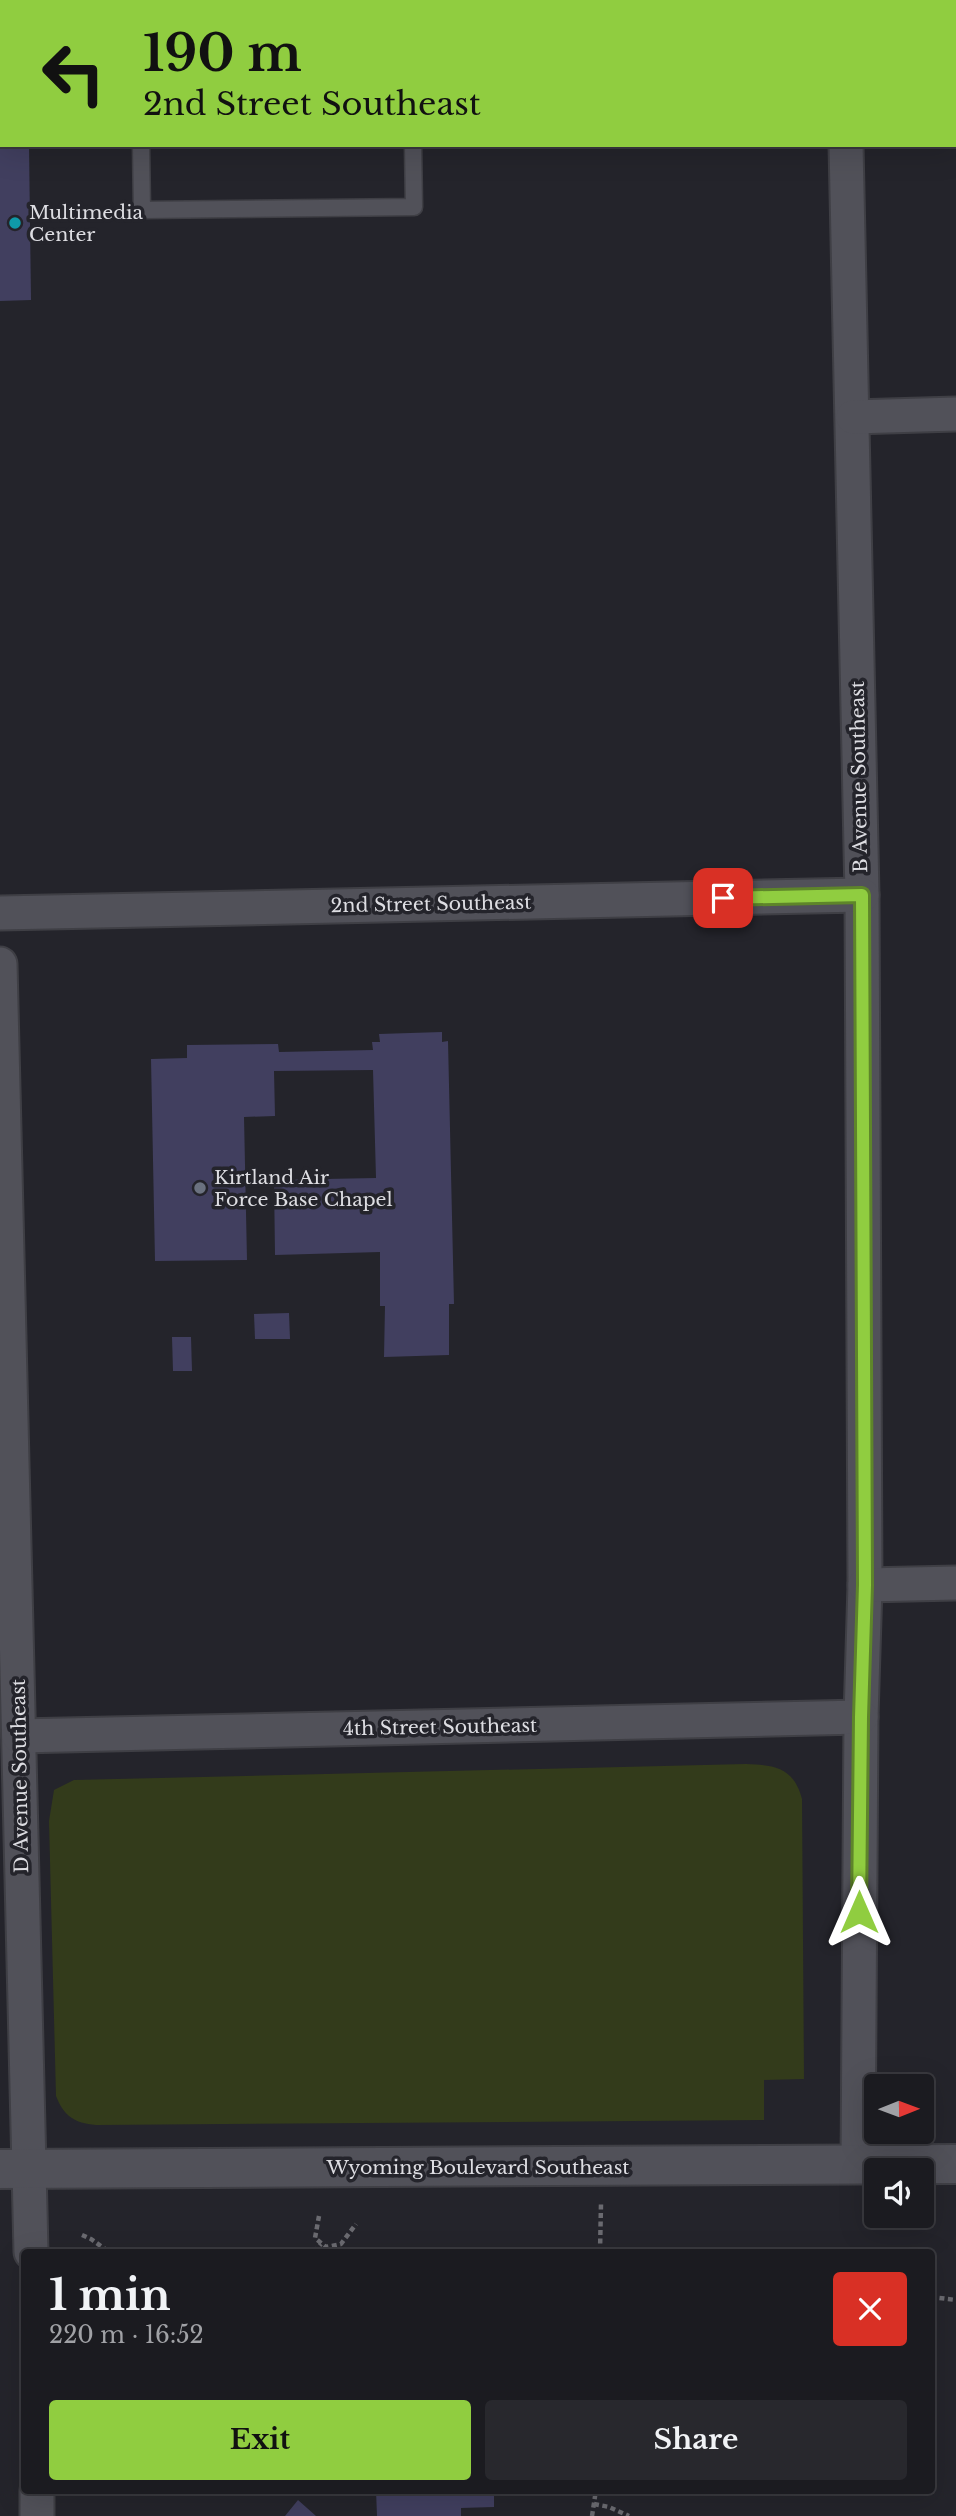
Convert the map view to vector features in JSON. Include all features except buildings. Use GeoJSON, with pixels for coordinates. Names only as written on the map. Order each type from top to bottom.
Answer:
{"type":"FeatureCollection","features":[{"type":"Feature","properties":{"kind":"main road","name":"Wyoming Boulevard Southeast"},"geometry":{"type":"LineString","coordinates":[[14,2169],[956,2164]]}},
{"type":"Feature","properties":{"kind":"street","name":"B Avenue Southeast"},"geometry":{"type":"LineString","coordinates":[[846,147],[862,895],[865,1585],[861,1717],[858,2164]]}},
{"type":"Feature","properties":{"kind":"street"},"geometry":{"type":"LineString","coordinates":[[853,417],[956,414]]}},
{"type":"Feature","properties":{"kind":"street","name":"2nd Street Southeast"},"geometry":{"type":"LineString","coordinates":[[0,913],[862,895]]}},
{"type":"Feature","properties":{"kind":"street","name":"D Avenue Southeast"},"geometry":{"type":"LineString","coordinates":[[0,964],[19,1736],[14,2169],[30,2249]]}},
{"type":"Feature","properties":{"kind":"street"},"geometry":{"type":"LineString","coordinates":[[865,1585],[956,1583]]}},
{"type":"Feature","properties":{"kind":"street","name":"4th Street Southeast"},"geometry":{"type":"LineString","coordinates":[[19,1736],[861,1717]]}},
{"type":"Feature","properties":{"kind":"street"},"geometry":{"type":"LineString","coordinates":[[37,2494],[37,2516]]}},
{"type":"Feature","properties":{"kind":"lane"},"geometry":{"type":"LineString","coordinates":[[141,147],[142,210],[156,210],[414,207],[413,147]]}},
{"type":"Feature","properties":{"kind":"path"},"geometry":{"type":"LineString","coordinates":[[600,2249],[601,2202]]}},
{"type":"Feature","properties":{"kind":"path"},"geometry":{"type":"LineString","coordinates":[[319,2216],[315,2238],[326,2247],[341,2244],[356,2224]]}},
{"type":"Feature","properties":{"kind":"path"},"geometry":{"type":"LineString","coordinates":[[82,2235],[105,2249]]}},
{"type":"Feature","properties":{"kind":"path"},"geometry":{"type":"LineString","coordinates":[[317,2249],[321,2244]]}},
{"type":"Feature","properties":{"kind":"path"},"geometry":{"type":"LineString","coordinates":[[935,2297],[956,2300]]}},
{"type":"Feature","properties":{"kind":"path"},"geometry":{"type":"LineString","coordinates":[[592,2516],[595,2494]]}},
{"type":"Feature","properties":{"kind":"path"},"geometry":{"type":"LineString","coordinates":[[594,2504],[629,2516]]}},
{"type":"Feature","properties":{"kind":"green space"},"geometry":{"type":"Polygon","coordinates":[[[746,1764],[782,1770],[794,1781],[802,1799],[804,2079],[764,2080],[764,2120],[96,2125],[71,2117],[59,2103],[56,2096],[49,1821],[54,1790],[74,1780],[746,1764]]]}},
{"type":"Feature","properties":{"kind":"place","name":"Multimedia Center"},"geometry":{"type":"Point","coordinates":[15,223]}},
{"type":"Feature","properties":{"kind":"place","name":"Kirtland Air Force Base Chapel"},"geometry":{"type":"Point","coordinates":[200,1188]}},
{"type":"Feature","properties":{"kind":"route"},"geometry":{"type":"LineString","coordinates":[[723,898],[862,895],[865,1585],[859,1912]]}}]}
